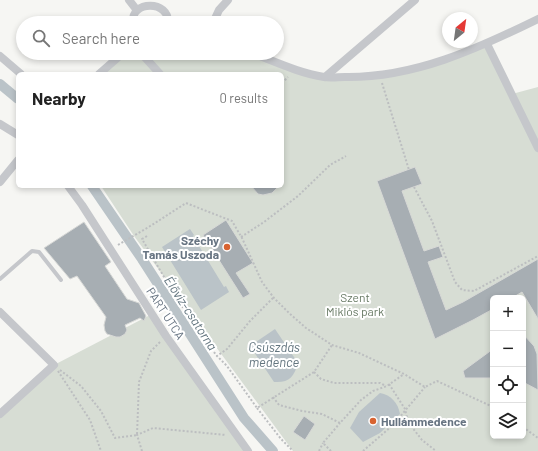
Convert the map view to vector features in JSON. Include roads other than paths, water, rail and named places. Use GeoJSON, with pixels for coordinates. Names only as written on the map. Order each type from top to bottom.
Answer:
{"type":"FeatureCollection","features":[{"type":"Feature","properties":{"kind":"street"},"geometry":{"type":"LineString","coordinates":[[129,0],[136,9]]}},
{"type":"Feature","properties":{"kind":"street"},"geometry":{"type":"LineString","coordinates":[[216,16],[219,10],[228,0]]}},
{"type":"Feature","properties":{"kind":"street"},"geometry":{"type":"LineString","coordinates":[[325,77],[415,0]]}},
{"type":"Feature","properties":{"kind":"street"},"geometry":{"type":"LineString","coordinates":[[133,16],[136,9],[146,2],[152,2],[163,7],[167,12],[167,16]]}},
{"type":"Feature","properties":{"kind":"street"},"geometry":{"type":"LineString","coordinates":[[270,60],[298,71],[325,77],[364,78],[380,76],[428,65],[487,44],[538,19]]}},
{"type":"Feature","properties":{"kind":"street"},"geometry":{"type":"LineString","coordinates":[[487,44],[538,148]]}},
{"type":"Feature","properties":{"kind":"street"},"geometry":{"type":"LineString","coordinates":[[0,56],[19,72]]}},
{"type":"Feature","properties":{"kind":"street"},"geometry":{"type":"LineString","coordinates":[[102,72],[115,60]]}},
{"type":"Feature","properties":{"kind":"street"},"geometry":{"type":"LineString","coordinates":[[147,60],[158,72]]}},
{"type":"Feature","properties":{"kind":"street"},"geometry":{"type":"LineString","coordinates":[[0,124],[16,134]]}},
{"type":"Feature","properties":{"kind":"street"},"geometry":{"type":"LineString","coordinates":[[0,182],[16,162]]}},
{"type":"Feature","properties":{"kind":"street","name":"PART UTCA"},"geometry":{"type":"LineString","coordinates":[[69,188],[82,205],[147,309],[248,451]]}},
{"type":"Feature","properties":{"kind":"street"},"geometry":{"type":"LineString","coordinates":[[0,312],[54,365],[0,414]]}},
{"type":"Feature","properties":{"kind":"lane"},"geometry":{"type":"LineString","coordinates":[[0,279],[32,251],[39,252],[61,280]]}},
{"type":"Feature","properties":{"kind":"water"},"geometry":{"type":"Polygon","coordinates":[[[190,229],[224,287],[226,286],[229,292],[201,310],[162,247],[190,229]]]}},
{"type":"Feature","properties":{"kind":"water","name":"Csúszdás medence"},"geometry":{"type":"Polygon","coordinates":[[[275,329],[298,363],[295,372],[290,378],[279,382],[274,382],[250,346],[275,329]]]}},
{"type":"Feature","properties":{"kind":"water","name":"Hullámmedence"},"geometry":{"type":"Polygon","coordinates":[[[380,393],[393,400],[398,406],[400,414],[380,433],[363,442],[350,428],[359,412],[380,393]]]}},
{"type":"Feature","properties":{"kind":"waterway","name":"Élővíz-csatorna"},"geometry":{"type":"LineString","coordinates":[[0,84],[16,97]]}},
{"type":"Feature","properties":{"kind":"waterway","name":"Élővíz-csatorna"},"geometry":{"type":"LineString","coordinates":[[93,188],[142,259],[244,418],[273,451]]}},
{"type":"Feature","properties":{"kind":"place","name":"Széchy Tamás Uszoda"},"geometry":{"type":"Point","coordinates":[227,247]}},
{"type":"Feature","properties":{"kind":"place","name":"Hullámmedence"},"geometry":{"type":"Point","coordinates":[373,421]}},
{"type":"Feature","properties":{"kind":"park label","name":"Szent Miklós park"},"geometry":{"type":"Point","coordinates":[355,304]}}]}
